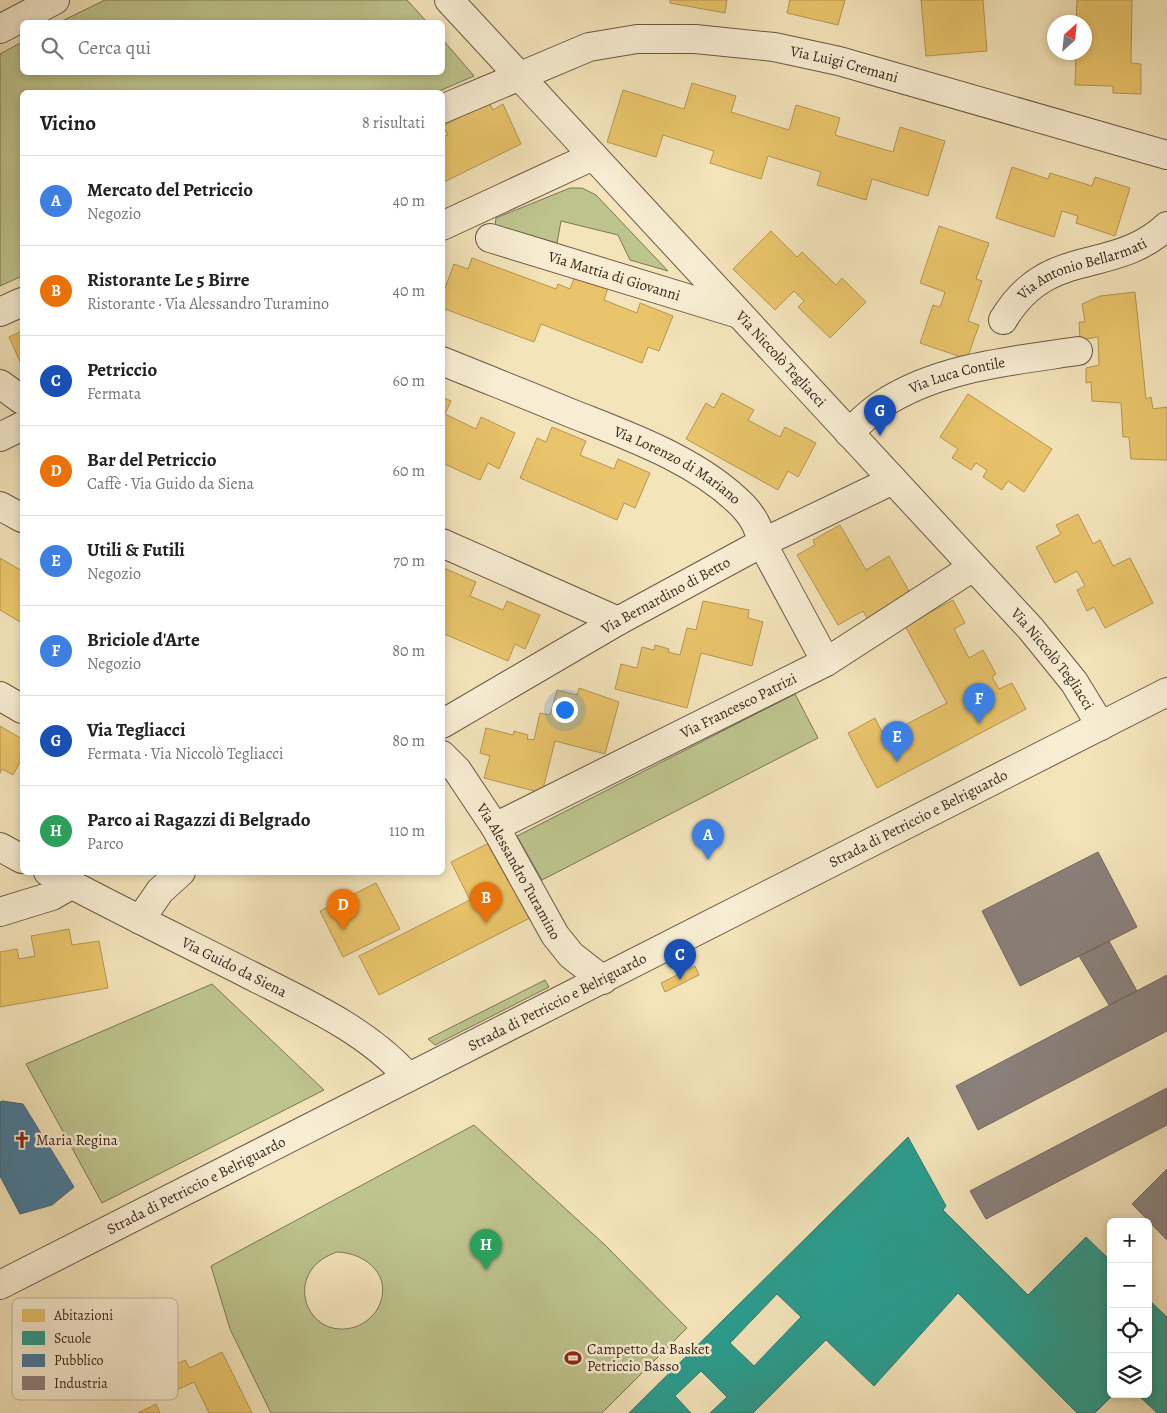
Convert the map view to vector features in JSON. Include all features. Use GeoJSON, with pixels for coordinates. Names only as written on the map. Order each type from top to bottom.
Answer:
{"type":"FeatureCollection","features":[{"type":"Feature","properties":{"kind":"street"},"geometry":{"type":"LineString","coordinates":[[0,29],[55,0]]}},
{"type":"Feature","properties":{"kind":"street","name":"Via Niccolò Tegliacci"},"geometry":{"type":"LineString","coordinates":[[449,0],[1048,649],[1074,682],[1101,726]]}},
{"type":"Feature","properties":{"kind":"street","name":"Via Luigi Cremani"},"geometry":{"type":"LineString","coordinates":[[445,108],[589,47],[626,40],[678,38],[774,47],[839,61],[1167,155]]}},
{"type":"Feature","properties":{"kind":"street"},"geometry":{"type":"LineString","coordinates":[[445,225],[593,156]]}},
{"type":"Feature","properties":{"kind":"street","name":"Via Antonio Bellarmati"},"geometry":{"type":"LineString","coordinates":[[1003,320],[1013,304],[1025,291],[1049,274],[1133,250],[1146,243],[1167,226]]}},
{"type":"Feature","properties":{"kind":"street","name":"Via Mattia di Giovanni"},"geometry":{"type":"LineString","coordinates":[[490,238],[739,314]]}},
{"type":"Feature","properties":{"kind":"street"},"geometry":{"type":"LineString","coordinates":[[0,312],[20,303]]}},
{"type":"Feature","properties":{"kind":"street","name":"Via Luca Contile"},"geometry":{"type":"LineString","coordinates":[[849,433],[881,404],[902,393],[946,376],[991,364],[1078,351]]}},
{"type":"Feature","properties":{"kind":"street","name":"Via Lorenzo di Mariano"},"geometry":{"type":"LineString","coordinates":[[445,362],[612,429],[684,464],[717,485],[742,506],[758,527],[762,543],[826,662]]}},
{"type":"Feature","properties":{"kind":"street"},"geometry":{"type":"LineString","coordinates":[[0,384],[20,399]]}},
{"type":"Feature","properties":{"kind":"street"},"geometry":{"type":"LineString","coordinates":[[0,437],[20,427]]}},
{"type":"Feature","properties":{"kind":"street","name":"Via Bernardino di Betto"},"geometry":{"type":"LineString","coordinates":[[445,722],[618,621],[762,543],[893,480]]}},
{"type":"Feature","properties":{"kind":"street"},"geometry":{"type":"LineString","coordinates":[[0,506],[20,517]]}},
{"type":"Feature","properties":{"kind":"street"},"geometry":{"type":"LineString","coordinates":[[445,544],[618,621]]}},
{"type":"Feature","properties":{"kind":"street","name":"Via Francesco Patrizi"},"geometry":{"type":"LineString","coordinates":[[495,826],[826,662],[973,567]]}},
{"type":"Feature","properties":{"kind":"street","name":"Strada di Petriccio e Belriguardo"},"geometry":{"type":"LineString","coordinates":[[0,1285],[276,1147],[408,1077],[603,980],[1167,692]]}},
{"type":"Feature","properties":{"kind":"street"},"geometry":{"type":"LineString","coordinates":[[0,696],[20,708]]}},
{"type":"Feature","properties":{"kind":"street","name":"Via Alessandro Turamino"},"geometry":{"type":"LineString","coordinates":[[445,758],[457,770],[495,826],[555,935],[571,955],[603,980]]}},
{"type":"Feature","properties":{"kind":"street"},"geometry":{"type":"LineString","coordinates":[[0,847],[20,858]]}},
{"type":"Feature","properties":{"kind":"street"},"geometry":{"type":"LineString","coordinates":[[140,920],[152,900],[178,875]]}},
{"type":"Feature","properties":{"kind":"street"},"geometry":{"type":"LineString","coordinates":[[0,912],[52,896],[59,879]]}},
{"type":"Feature","properties":{"kind":"street","name":"Via Guido da Siena"},"geometry":{"type":"LineString","coordinates":[[59,879],[272,986],[351,1030],[388,1055],[408,1077]]}},
{"type":"Feature","properties":{"kind":"green space"},"geometry":{"type":"Polygon","coordinates":[[[105,0],[407,0],[425,20],[64,20],[105,0]]]}},
{"type":"Feature","properties":{"kind":"green space"},"geometry":{"type":"Polygon","coordinates":[[[445,42],[474,76],[442,90],[20,90],[20,277],[0,286],[0,54],[20,43],[20,75],[445,75],[445,42]]]}},
{"type":"Feature","properties":{"kind":"green space"},"geometry":{"type":"Polygon","coordinates":[[[570,188],[582,188],[596,195],[668,271],[630,260],[618,235],[561,221],[557,243],[495,226],[496,218],[570,188]]]}},
{"type":"Feature","properties":{"kind":"green space"},"geometry":{"type":"Polygon","coordinates":[[[795,694],[818,738],[542,880],[517,836],[795,694]]]}},
{"type":"Feature","properties":{"kind":"green space"},"geometry":{"type":"Polygon","coordinates":[[[545,980],[549,987],[435,1045],[428,1039],[545,980]]]}},
{"type":"Feature","properties":{"kind":"green space"},"geometry":{"type":"Polygon","coordinates":[[[212,984],[324,1090],[102,1203],[26,1064],[212,984]]]}},
{"type":"Feature","properties":{"kind":"green space"},"geometry":{"type":"Polygon","coordinates":[[[474,1125],[604,1244],[687,1328],[602,1413],[271,1413],[230,1329],[211,1266],[474,1125]],[[337,1252],[319,1261],[309,1274],[305,1288],[306,1302],[313,1315],[324,1324],[338,1329],[355,1327],[365,1322],[376,1311],[382,1297],[383,1286],[375,1269],[367,1262],[348,1253],[337,1252]]]}},
{"type":"Feature","properties":{"kind":"building: Abitazioni"},"geometry":{"type":"Polygon","coordinates":[[[670,0],[727,0],[725,13],[670,3],[670,0]]]}},
{"type":"Feature","properties":{"kind":"building: Abitazioni"},"geometry":{"type":"Polygon","coordinates":[[[790,0],[845,0],[838,25],[787,13],[790,0]]]}},
{"type":"Feature","properties":{"kind":"building: Abitazioni"},"geometry":{"type":"Polygon","coordinates":[[[921,0],[983,0],[987,51],[926,56],[921,0]]]}},
{"type":"Feature","properties":{"kind":"building: Abitazioni"},"geometry":{"type":"Polygon","coordinates":[[[1077,0],[1132,0],[1131,63],[1141,64],[1141,94],[1113,93],[1113,86],[1075,85],[1076,60],[1092,60],[1092,15],[1076,15],[1077,0]]]}},
{"type":"Feature","properties":{"kind":"building: Abitazioni"},"geometry":{"type":"Polygon","coordinates":[[[692,83],[736,96],[731,112],[789,130],[796,105],[840,118],[835,135],[893,152],[900,127],[945,141],[928,196],[872,179],[866,200],[817,185],[821,172],[768,156],[761,179],[710,163],[714,151],[663,135],[656,157],[607,142],[623,90],[684,109],[692,83]]]}},
{"type":"Feature","properties":{"kind":"building: Abitazioni"},"geometry":{"type":"Polygon","coordinates":[[[489,102],[493,110],[503,104],[521,144],[445,182],[445,136],[448,135],[445,125],[489,102]]]}},
{"type":"Feature","properties":{"kind":"building: Abitazioni"},"geometry":{"type":"Polygon","coordinates":[[[1012,167],[1048,179],[1050,173],[1092,186],[1095,177],[1130,188],[1115,236],[1076,223],[1078,216],[1062,211],[1054,237],[996,218],[1012,167]]]}},
{"type":"Feature","properties":{"kind":"building: Abitazioni"},"geometry":{"type":"Polygon","coordinates":[[[939,226],[989,243],[976,279],[982,281],[968,321],[979,325],[967,359],[920,343],[933,305],[940,307],[945,292],[920,283],[939,226]]]}},
{"type":"Feature","properties":{"kind":"building: Abitazioni"},"geometry":{"type":"Polygon","coordinates":[[[771,231],[797,257],[802,252],[836,285],[842,278],[866,302],[830,338],[798,307],[804,301],[794,291],[775,310],[733,269],[771,231]]]}},
{"type":"Feature","properties":{"kind":"building: Abitazioni"},"geometry":{"type":"Polygon","coordinates":[[[472,258],[556,289],[558,284],[570,289],[575,276],[608,288],[604,300],[637,313],[640,303],[673,316],[659,351],[648,347],[642,363],[541,324],[534,342],[445,309],[445,288],[454,264],[468,269],[472,258]]]}},
{"type":"Feature","properties":{"kind":"building: Abitazioni"},"geometry":{"type":"Polygon","coordinates":[[[1135,292],[1146,399],[1151,397],[1153,409],[1167,407],[1167,460],[1131,459],[1129,437],[1123,437],[1121,403],[1092,401],[1091,382],[1086,383],[1086,368],[1099,365],[1098,337],[1080,340],[1079,322],[1085,322],[1082,304],[1100,296],[1135,292]]]}},
{"type":"Feature","properties":{"kind":"building: Abitazioni"},"geometry":{"type":"Polygon","coordinates":[[[20,332],[20,362],[9,337],[20,332]]]}},
{"type":"Feature","properties":{"kind":"building: Abitazioni"},"geometry":{"type":"Polygon","coordinates":[[[722,393],[754,410],[748,420],[780,437],[785,427],[816,443],[798,477],[788,471],[778,490],[686,439],[706,403],[714,408],[722,393]]]}},
{"type":"Feature","properties":{"kind":"building: Abitazioni"},"geometry":{"type":"Polygon","coordinates":[[[968,394],[1052,449],[1024,492],[1008,481],[1002,490],[983,477],[987,470],[976,463],[971,470],[952,458],[958,449],[940,437],[968,394]]]}},
{"type":"Feature","properties":{"kind":"building: Abitazioni"},"geometry":{"type":"Polygon","coordinates":[[[445,398],[451,401],[445,414],[445,398]]]}},
{"type":"Feature","properties":{"kind":"building: Abitazioni"},"geometry":{"type":"Polygon","coordinates":[[[445,414],[476,429],[481,417],[515,433],[499,469],[488,463],[480,480],[445,464],[445,414]]]}},
{"type":"Feature","properties":{"kind":"building: Abitazioni"},"geometry":{"type":"Polygon","coordinates":[[[552,427],[586,441],[580,455],[614,469],[618,459],[650,473],[635,508],[624,503],[617,520],[520,478],[537,438],[546,442],[552,427]]]}},
{"type":"Feature","properties":{"kind":"building: Abitazioni"},"geometry":{"type":"Polygon","coordinates":[[[1078,514],[1093,544],[1100,540],[1113,566],[1130,558],[1153,603],[1105,628],[1094,607],[1087,611],[1077,590],[1085,586],[1077,571],[1055,583],[1036,547],[1061,534],[1056,525],[1078,514]]]}},
{"type":"Feature","properties":{"kind":"building: Abitazioni"},"geometry":{"type":"Polygon","coordinates":[[[840,525],[866,570],[889,556],[913,598],[870,623],[863,611],[838,625],[797,555],[815,545],[813,540],[840,525]]]}},
{"type":"Feature","properties":{"kind":"building: Abitazioni"},"geometry":{"type":"Polygon","coordinates":[[[0,558],[20,570],[20,622],[0,610],[0,558]]]}},
{"type":"Feature","properties":{"kind":"building: Abitazioni"},"geometry":{"type":"Polygon","coordinates":[[[445,568],[476,582],[470,596],[503,610],[507,601],[540,615],[525,649],[515,644],[508,661],[445,634],[445,568]]]}},
{"type":"Feature","properties":{"kind":"building: Abitazioni"},"geometry":{"type":"Polygon","coordinates":[[[953,600],[965,623],[954,629],[969,658],[983,650],[996,674],[992,677],[999,689],[1012,683],[1026,709],[877,788],[848,733],[875,718],[884,736],[947,703],[905,626],[953,600]]]}},
{"type":"Feature","properties":{"kind":"building: Abitazioni"},"geometry":{"type":"Polygon","coordinates":[[[703,601],[749,610],[748,618],[763,622],[752,666],[701,653],[687,708],[615,689],[621,664],[637,668],[642,647],[654,650],[655,645],[669,649],[668,652],[680,655],[687,628],[696,630],[703,601]]]}},
{"type":"Feature","properties":{"kind":"building: Abitazioni"},"geometry":{"type":"Polygon","coordinates":[[[579,688],[619,702],[605,754],[555,741],[542,793],[484,778],[490,756],[480,753],[486,728],[513,735],[514,731],[528,735],[527,739],[534,740],[540,713],[550,715],[557,690],[577,695],[579,688]]]}},
{"type":"Feature","properties":{"kind":"building: Abitazioni"},"geometry":{"type":"Polygon","coordinates":[[[0,726],[20,738],[20,762],[13,775],[2,769],[0,773],[0,726]]]}},
{"type":"Feature","properties":{"kind":"building: Abitazioni"},"geometry":{"type":"Polygon","coordinates":[[[491,842],[530,918],[379,995],[359,956],[470,900],[451,862],[491,842]]]}},
{"type":"Feature","properties":{"kind":"building: Abitazioni"},"geometry":{"type":"Polygon","coordinates":[[[376,883],[400,929],[343,957],[320,911],[376,883]]]}},
{"type":"Feature","properties":{"kind":"building: Abitazioni"},"geometry":{"type":"Polygon","coordinates":[[[69,929],[72,945],[99,941],[108,988],[0,1007],[0,952],[17,949],[19,959],[35,956],[31,936],[69,929]]]}},
{"type":"Feature","properties":{"kind":"building: Abitazioni"},"geometry":{"type":"Polygon","coordinates":[[[695,966],[699,975],[665,992],[661,983],[695,966]]]}},
{"type":"Feature","properties":{"kind":"building: Abitazioni"},"geometry":{"type":"Polygon","coordinates":[[[222,1352],[252,1413],[209,1413],[194,1382],[178,1390],[178,1364],[185,1360],[190,1368],[222,1352]]]}},
{"type":"Feature","properties":{"kind":"building: Abitazioni"},"geometry":{"type":"Polygon","coordinates":[[[156,1404],[160,1413],[138,1413],[156,1404]]]}},
{"type":"Feature","properties":{"kind":"building: Scuole"},"geometry":{"type":"Polygon","coordinates":[[[908,1137],[946,1206],[943,1210],[1028,1295],[1086,1237],[1107,1257],[1107,1398],[1110,1398],[1095,1413],[1077,1413],[958,1293],[874,1386],[826,1340],[753,1413],[710,1413],[727,1397],[701,1371],[675,1396],[691,1413],[629,1413],[908,1137]],[[777,1294],[730,1343],[754,1366],[801,1317],[777,1294]]]}},
{"type":"Feature","properties":{"kind":"building: Scuole"},"geometry":{"type":"Polygon","coordinates":[[[1152,1303],[1167,1317],[1167,1413],[1157,1413],[1141,1398],[1152,1398],[1152,1303]]]}},
{"type":"Feature","properties":{"kind":"building: Pubblico","name":"Maria Regina"},"geometry":{"type":"Polygon","coordinates":[[[0,1102],[23,1104],[74,1187],[52,1205],[20,1214],[0,1176],[0,1102]]]}},
{"type":"Feature","properties":{"kind":"building: Industria"},"geometry":{"type":"Polygon","coordinates":[[[1098,852],[1137,927],[1020,986],[982,911],[1098,852]]]}},
{"type":"Feature","properties":{"kind":"building: Industria"},"geometry":{"type":"Polygon","coordinates":[[[1109,941],[1137,991],[1109,1005],[1079,956],[1109,941]]]}},
{"type":"Feature","properties":{"kind":"building: Industria"},"geometry":{"type":"Polygon","coordinates":[[[1167,975],[1167,1031],[978,1130],[956,1086],[1167,975]]]}},
{"type":"Feature","properties":{"kind":"building: Industria"},"geometry":{"type":"Polygon","coordinates":[[[1167,1088],[1167,1125],[986,1219],[970,1191],[1167,1088]]]}},
{"type":"Feature","properties":{"kind":"building: Industria"},"geometry":{"type":"Polygon","coordinates":[[[1167,1169],[1167,1240],[1152,1225],[1152,1218],[1146,1218],[1132,1204],[1167,1169]]]}},
{"type":"Feature","properties":{"kind":"place","name":"Via Tegliacci"},"geometry":{"type":"Point","coordinates":[880,436]}},
{"type":"Feature","properties":{"kind":"place","name":"Briciole d'Arte"},"geometry":{"type":"Point","coordinates":[979,724]}},
{"type":"Feature","properties":{"kind":"place","name":"Utili & Futili"},"geometry":{"type":"Point","coordinates":[897,762]}},
{"type":"Feature","properties":{"kind":"place","name":"Mercato del Petriccio"},"geometry":{"type":"Point","coordinates":[708,860]}},
{"type":"Feature","properties":{"kind":"place","name":"Ristorante Le 5 Birre"},"geometry":{"type":"Point","coordinates":[486,923]}},
{"type":"Feature","properties":{"kind":"place","name":"Bar del Petriccio"},"geometry":{"type":"Point","coordinates":[343,930]}},
{"type":"Feature","properties":{"kind":"place","name":"Petriccio"},"geometry":{"type":"Point","coordinates":[680,980]}},
{"type":"Feature","properties":{"kind":"place","name":"Maria Regina"},"geometry":{"type":"Point","coordinates":[22,1140]}},
{"type":"Feature","properties":{"kind":"place","name":"Parco ai Ragazzi di Belgrado"},"geometry":{"type":"Point","coordinates":[486,1270]}},
{"type":"Feature","properties":{"kind":"place","name":"Campetto da Basket Petriccio Basso"},"geometry":{"type":"Point","coordinates":[573,1358]}}]}
